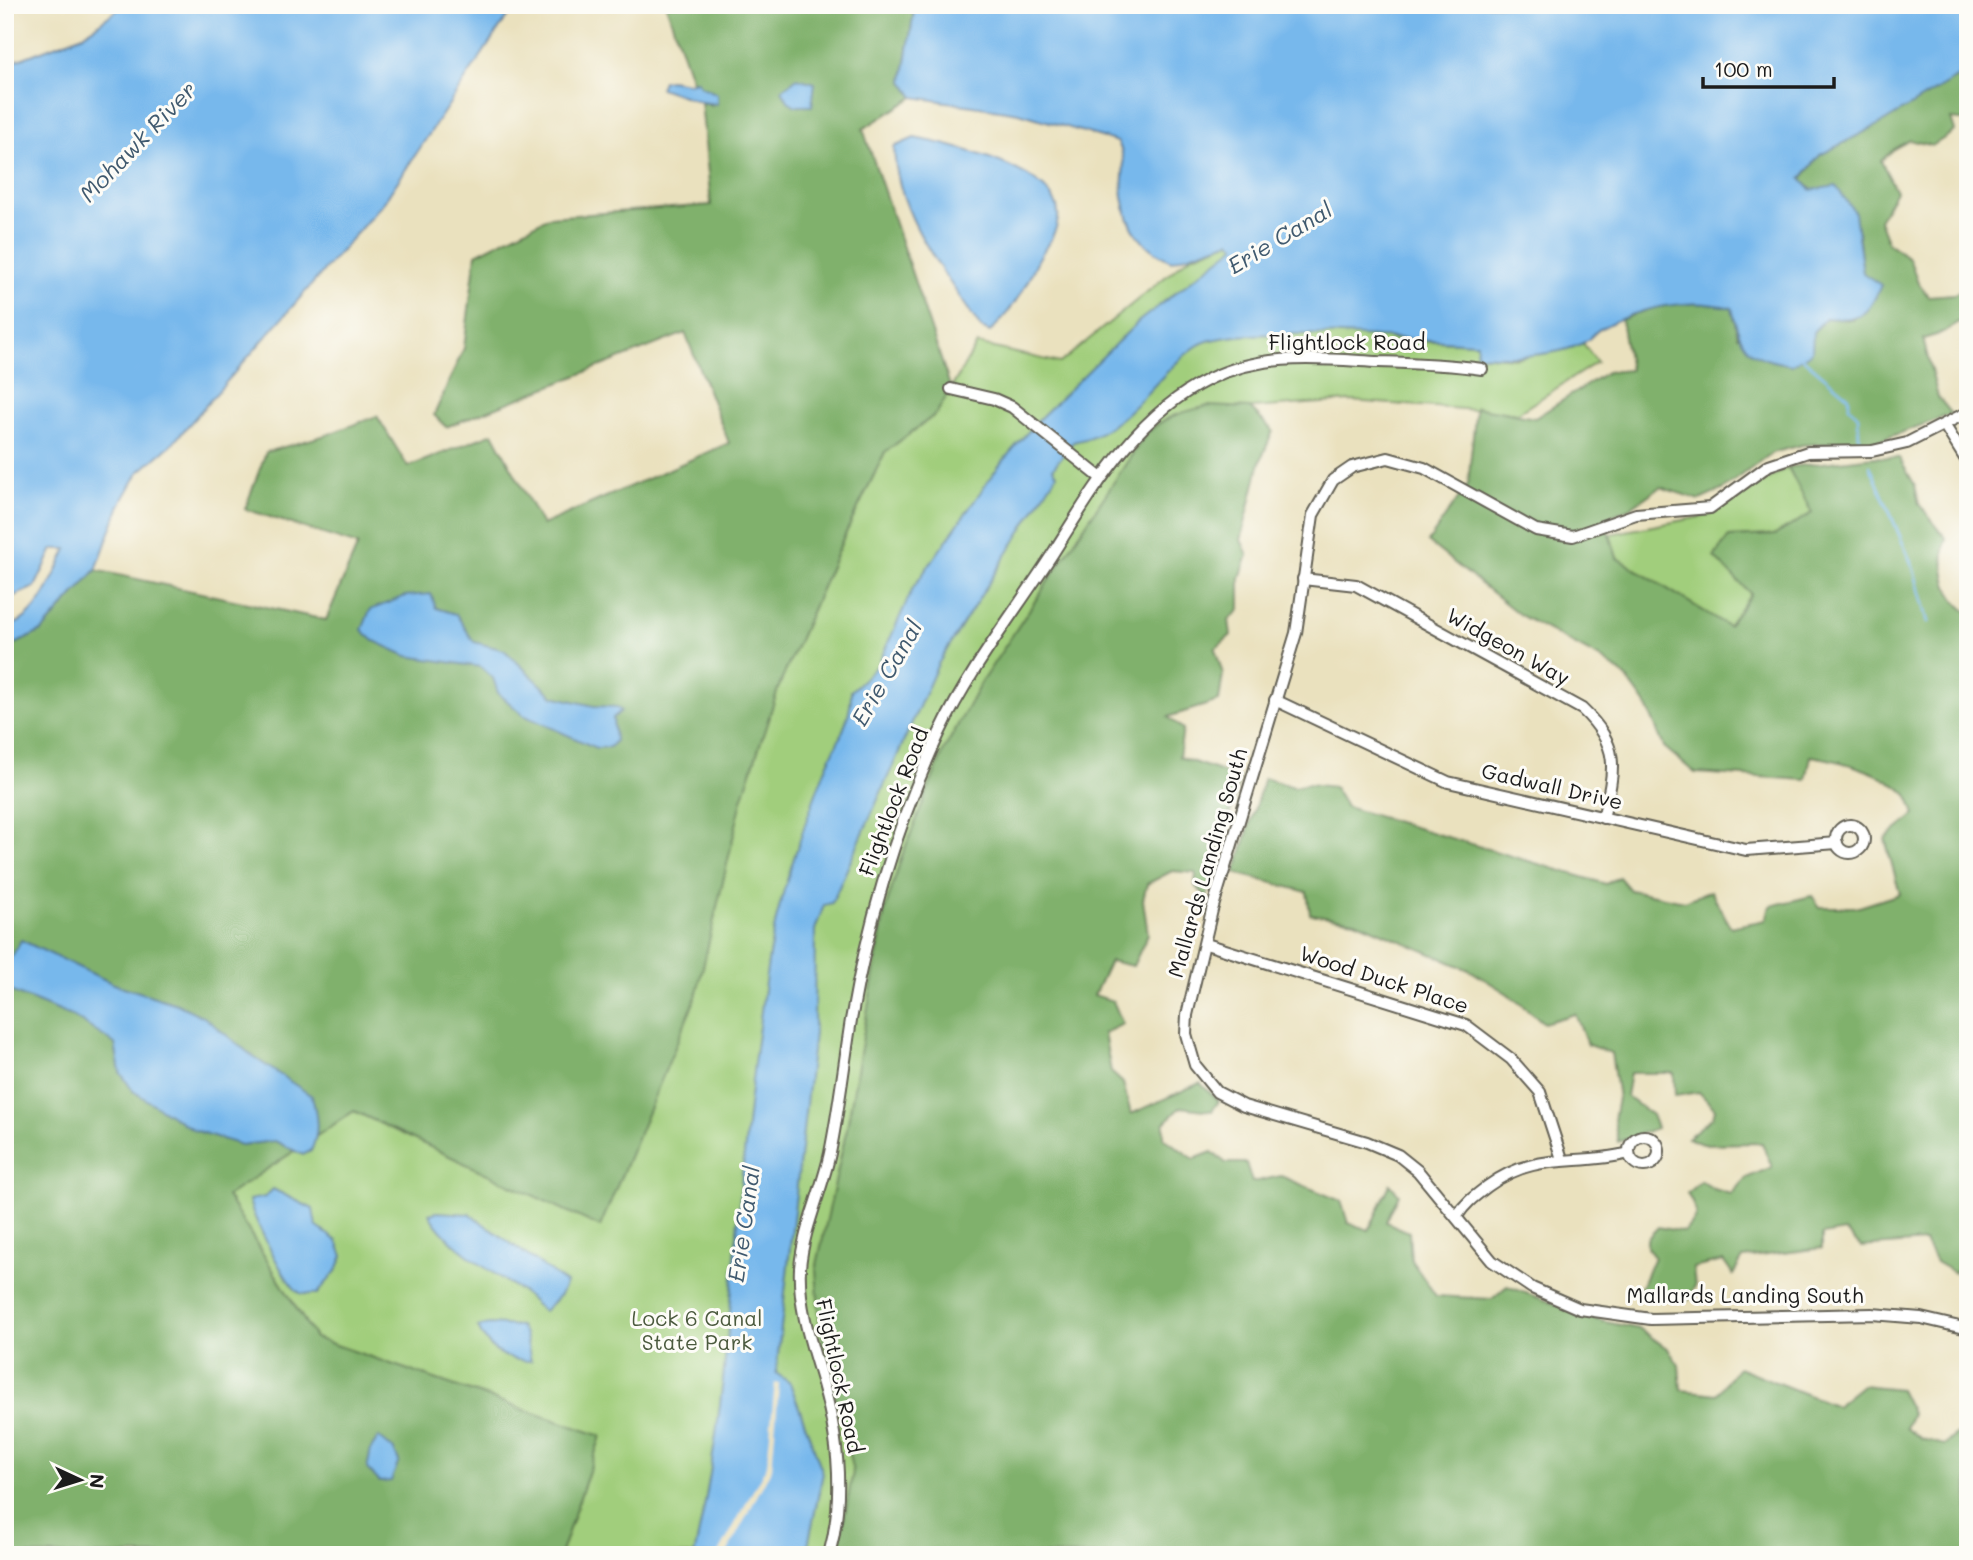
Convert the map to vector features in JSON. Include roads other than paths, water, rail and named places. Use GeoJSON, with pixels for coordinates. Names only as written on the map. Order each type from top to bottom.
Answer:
{"type":"FeatureCollection","features":[{"type":"Feature","properties":{"kind":"street"},"geometry":{"type":"LineString","coordinates":[[1968,192],[1968,207]]}},
{"type":"Feature","properties":{"kind":"street","name":"Flightlock Road"},"geometry":{"type":"LineString","coordinates":[[829,1555],[837,1516],[838,1461],[832,1421],[806,1323],[800,1266],[830,1156],[851,1021],[868,940],[908,808],[941,729],[976,670],[1101,478],[1152,418],[1205,381],[1250,363],[1276,359],[1434,362],[1482,369]]}},
{"type":"Feature","properties":{"kind":"street"},"geometry":{"type":"LineString","coordinates":[[951,389],[994,398],[1012,407],[1101,478]]}},
{"type":"Feature","properties":{"kind":"street","name":"Mallards Landing South"},"geometry":{"type":"LineString","coordinates":[[1968,412],[1907,443],[1872,451],[1808,452],[1769,465],[1710,508],[1636,514],[1573,536],[1536,530],[1424,468],[1388,458],[1352,467],[1333,480],[1313,515],[1296,633],[1212,910],[1206,944],[1195,978],[1186,1034],[1195,1065],[1217,1092],[1244,1107],[1367,1142],[1398,1155],[1418,1171],[1493,1261],[1507,1273],[1553,1299],[1602,1314],[1709,1320],[1872,1314],[1921,1318],[1968,1329]]}},
{"type":"Feature","properties":{"kind":"street"},"geometry":{"type":"LineString","coordinates":[[1945,426],[1968,463]]}},
{"type":"Feature","properties":{"kind":"street","name":"Widgeon Way"},"geometry":{"type":"LineString","coordinates":[[1303,579],[1356,586],[1581,709],[1603,730],[1611,747],[1614,769],[1603,818]]}},
{"type":"Feature","properties":{"kind":"street","name":"Gadwall Drive"},"geometry":{"type":"LineString","coordinates":[[1275,700],[1448,782],[1746,850],[1837,843]]}},
{"type":"Feature","properties":{"kind":"street","name":"Wood Duck Place"},"geometry":{"type":"LineString","coordinates":[[1206,944],[1447,1018],[1472,1029],[1523,1070],[1540,1092],[1562,1159]]}},
{"type":"Feature","properties":{"kind":"street"},"geometry":{"type":"LineString","coordinates":[[1457,1216],[1466,1202],[1497,1180],[1531,1163],[1629,1153]]}},
{"type":"Feature","properties":{"kind":"water","name":"Mohawk River"},"geometry":{"type":"Polygon","coordinates":[[[124,5],[515,5],[384,202],[172,444],[138,473],[120,505],[96,570],[42,631],[5,649],[5,627],[17,623],[36,607],[67,549],[53,549],[35,587],[5,600],[5,65],[83,35],[124,5]]]}},
{"type":"Feature","properties":{"kind":"water","name":"Erie Canal"},"geometry":{"type":"Polygon","coordinates":[[[915,5],[1968,5],[1968,71],[1878,125],[1820,155],[1801,179],[1811,190],[1836,186],[1855,213],[1863,273],[1881,285],[1871,304],[1861,315],[1826,318],[1813,332],[1812,352],[1792,365],[1766,359],[1749,350],[1739,334],[1732,308],[1698,304],[1647,310],[1615,321],[1572,348],[1531,355],[1476,355],[1477,343],[1331,335],[1248,335],[1217,339],[1197,346],[1125,415],[1092,436],[1073,442],[1053,468],[1057,474],[938,664],[832,903],[824,905],[815,930],[814,1033],[776,1373],[790,1383],[823,1473],[806,1555],[694,1555],[717,1428],[749,1105],[771,946],[803,829],[846,722],[851,691],[878,665],[913,588],[1001,463],[1039,419],[1139,321],[1236,246],[1231,241],[1171,261],[1144,243],[1133,228],[1125,209],[1122,189],[1124,164],[1118,142],[1019,113],[914,97],[903,81],[915,5]]]}},
{"type":"Feature","properties":{"kind":"water"},"geometry":{"type":"Polygon","coordinates":[[[797,78],[815,83],[812,106],[796,106],[788,101],[782,90],[797,78]]]}},
{"type":"Feature","properties":{"kind":"water"},"geometry":{"type":"Polygon","coordinates":[[[663,81],[688,83],[697,81],[700,86],[717,94],[717,104],[701,102],[660,88],[663,81]]]}},
{"type":"Feature","properties":{"kind":"water"},"geometry":{"type":"Polygon","coordinates":[[[914,138],[953,146],[1002,163],[1025,174],[1043,187],[1055,202],[1058,219],[1052,238],[1016,301],[990,332],[981,328],[938,265],[903,196],[894,147],[914,138]]]}},
{"type":"Feature","properties":{"kind":"water"},"geometry":{"type":"Polygon","coordinates":[[[431,594],[436,608],[456,614],[474,642],[504,650],[553,696],[594,706],[617,707],[621,711],[613,718],[615,741],[610,747],[596,748],[523,715],[498,693],[493,678],[481,667],[407,656],[374,641],[362,630],[370,610],[405,596],[431,594]]]}},
{"type":"Feature","properties":{"kind":"water"},"geometry":{"type":"Polygon","coordinates":[[[21,940],[114,984],[177,1004],[204,1017],[255,1058],[312,1096],[317,1124],[311,1151],[303,1155],[275,1141],[241,1145],[194,1130],[133,1091],[120,1072],[115,1044],[74,1017],[5,989],[5,969],[21,940]]]}},
{"type":"Feature","properties":{"kind":"water"},"geometry":{"type":"Polygon","coordinates":[[[273,1189],[313,1209],[316,1226],[337,1241],[343,1256],[337,1270],[317,1294],[302,1294],[294,1288],[257,1221],[249,1200],[265,1197],[273,1189]]]}},
{"type":"Feature","properties":{"kind":"water"},"geometry":{"type":"Polygon","coordinates":[[[429,1214],[470,1214],[566,1283],[560,1295],[544,1311],[446,1236],[429,1214]]]}},
{"type":"Feature","properties":{"kind":"water"},"geometry":{"type":"Polygon","coordinates":[[[489,1324],[520,1326],[525,1334],[531,1361],[506,1357],[493,1348],[478,1327],[489,1324]]]}},
{"type":"Feature","properties":{"kind":"water"},"geometry":{"type":"Polygon","coordinates":[[[379,1437],[394,1450],[399,1461],[391,1481],[380,1482],[367,1469],[371,1449],[379,1437]]]}},
{"type":"Feature","properties":{"kind":"waterway"},"geometry":{"type":"LineString","coordinates":[[1800,356],[1849,397],[1849,406],[1858,416],[1859,438]]}},
{"type":"Feature","properties":{"kind":"waterway"},"geometry":{"type":"LineString","coordinates":[[1870,466],[1913,567],[1928,622]]}},
{"type":"Feature","properties":{"kind":"waterway"},"geometry":{"type":"LineString","coordinates":[[5,955],[11,958]]}},
{"type":"Feature","properties":{"kind":"park label","name":"Lock 6 Canal State Park"},"geometry":{"type":"Point","coordinates":[697,1331]}}]}
